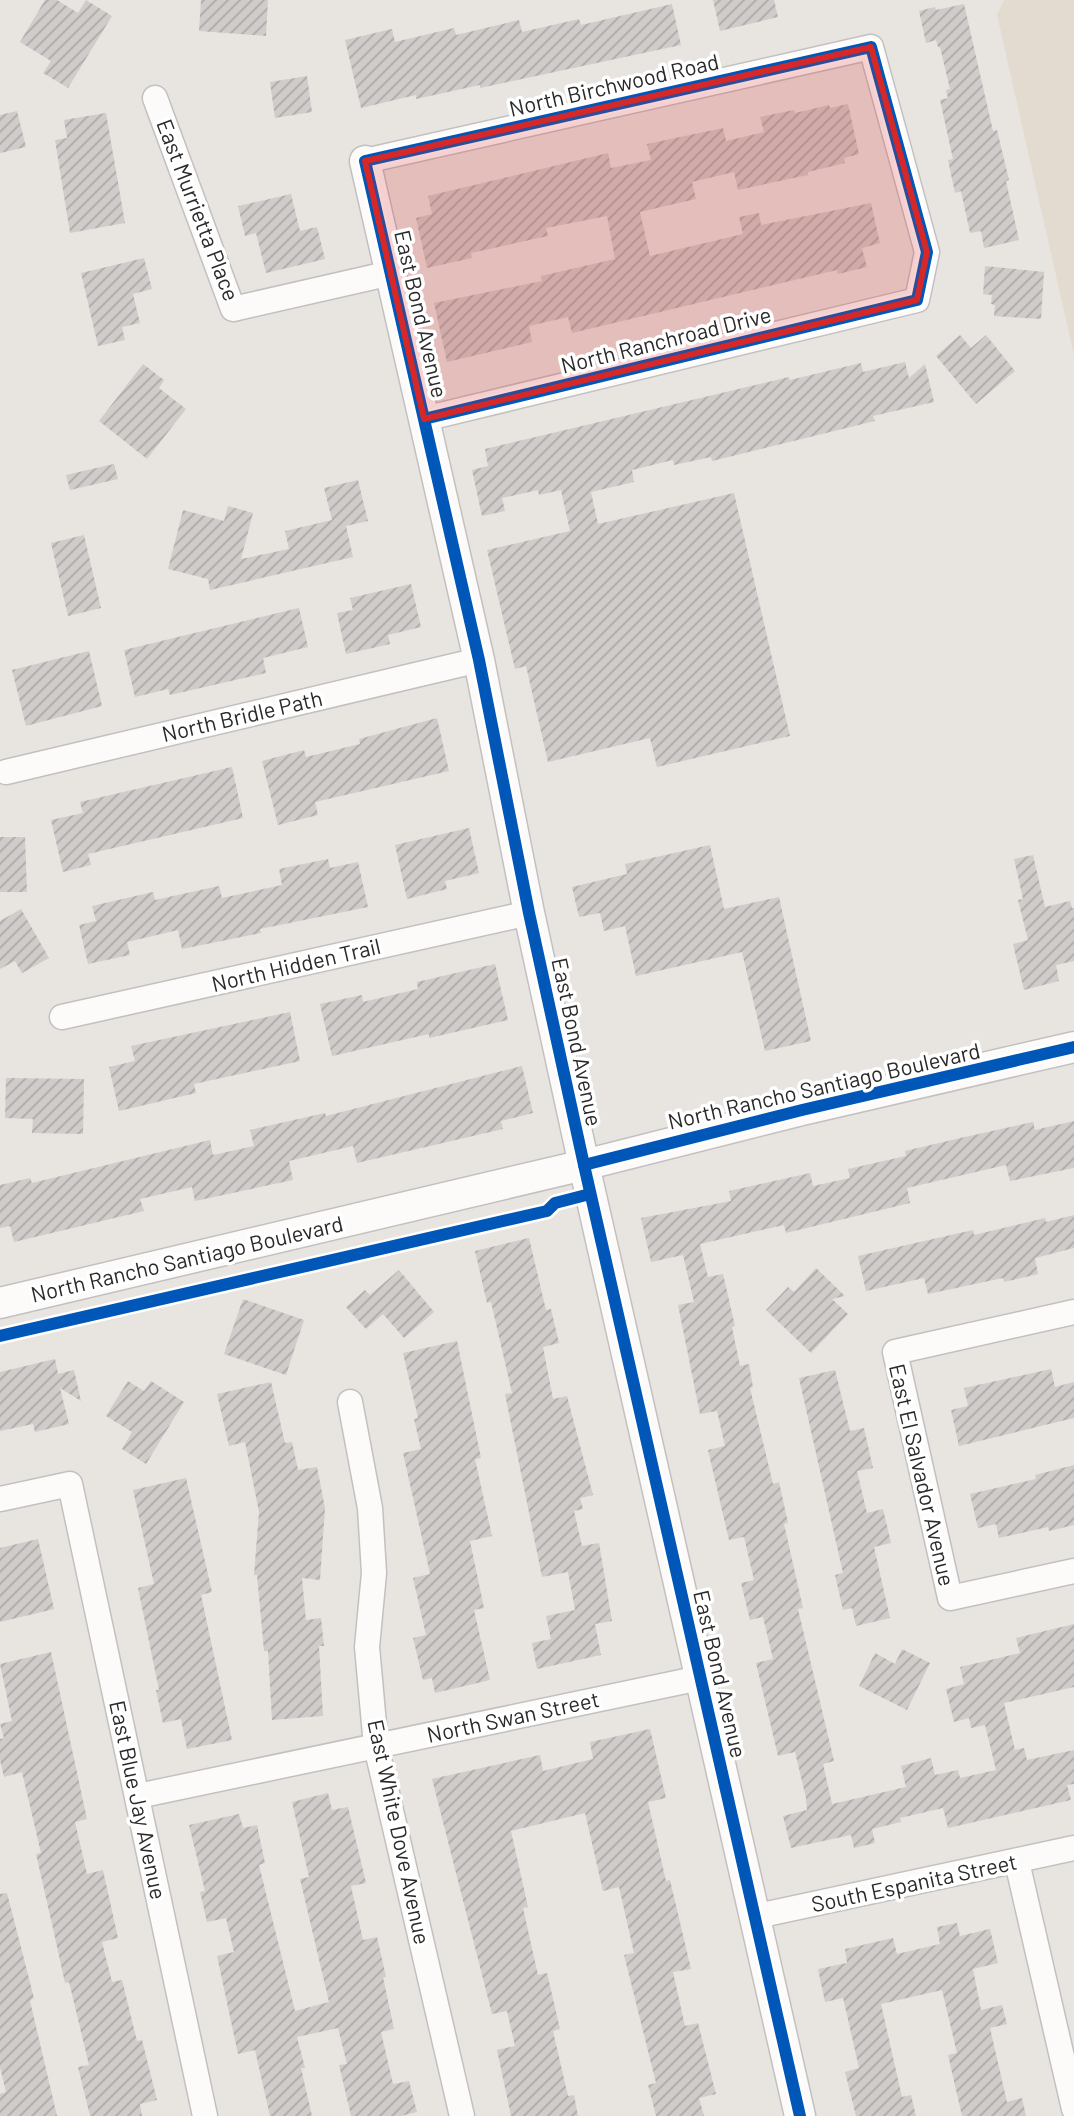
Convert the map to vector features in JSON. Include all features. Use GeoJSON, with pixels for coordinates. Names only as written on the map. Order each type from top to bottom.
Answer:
{"type":"FeatureCollection","features":[{"type":"Feature","properties":{"kind":"street","name":"North Birchwood Road"},"geometry":{"type":"LineString","coordinates":[[365,161],[871,47],[927,252],[917,300]]}},
{"type":"Feature","properties":{"kind":"street","name":"East Murrietta Place"},"geometry":{"type":"LineString","coordinates":[[155,98],[233,309],[391,273]]}},
{"type":"Feature","properties":{"kind":"street","name":"East Bond Avenue"},"geometry":{"type":"LineString","coordinates":[[365,161],[479,660],[529,913],[584,1165],[800,2116]]}},
{"type":"Feature","properties":{"kind":"street","name":"North Ranchroad Drive"},"geometry":{"type":"LineString","coordinates":[[424,419],[917,300]]}},
{"type":"Feature","properties":{"kind":"street","name":"North Bridle Path"},"geometry":{"type":"LineString","coordinates":[[6,772],[479,660]]}},
{"type":"Feature","properties":{"kind":"street","name":"North Hidden Trail"},"geometry":{"type":"LineString","coordinates":[[62,1017],[529,913]]}},
{"type":"Feature","properties":{"kind":"street","name":"North Rancho Santiago Boulevard"},"geometry":{"type":"LineString","coordinates":[[0,1303],[1074,1047]]}},
{"type":"Feature","properties":{"kind":"street","name":"East El Salvador Avenue"},"geometry":{"type":"LineString","coordinates":[[1074,1312],[895,1352],[950,1598],[1074,1571]]}},
{"type":"Feature","properties":{"kind":"street","name":"East White Dove Avenue"},"geometry":{"type":"LineString","coordinates":[[350,1402],[370,1508],[374,1573],[367,1647],[376,1746],[462,2116]]}},
{"type":"Feature","properties":{"kind":"street","name":"East Blue Jay Avenue"},"geometry":{"type":"LineString","coordinates":[[0,1499],[70,1484],[205,2116]]}},
{"type":"Feature","properties":{"kind":"street","name":"North Swan Street"},"geometry":{"type":"LineString","coordinates":[[138,1796],[700,1678]]}},
{"type":"Feature","properties":{"kind":"street","name":"South Espanita Street"},"geometry":{"type":"LineString","coordinates":[[753,1917],[1074,1848]]}},
{"type":"Feature","properties":{"kind":"street"},"geometry":{"type":"LineString","coordinates":[[1017,1862],[1074,2109]]}},
{"type":"Feature","properties":{"kind":"highlighted area"},"geometry":{"type":"Polygon","coordinates":[[[871,47],[927,252],[917,300],[424,419],[365,161],[871,47]]]}},
{"type":"Feature","properties":{"kind":"shaded area"},"geometry":{"type":"Polygon","coordinates":[[[1004,0],[1074,0],[1074,355],[997,15],[1004,0]]]}},
{"type":"Feature","properties":{"kind":"building"},"geometry":{"type":"Polygon","coordinates":[[[45,0],[57,0],[78,13],[86,0],[112,16],[68,88],[43,73],[51,61],[20,42],[45,0]]]}},
{"type":"Feature","properties":{"kind":"building"},"geometry":{"type":"Polygon","coordinates":[[[201,0],[268,0],[266,36],[199,31],[201,0]]]}},
{"type":"Feature","properties":{"kind":"building"},"geometry":{"type":"Polygon","coordinates":[[[713,0],[774,0],[778,17],[720,31],[713,0]]]}},
{"type":"Feature","properties":{"kind":"building"},"geometry":{"type":"Polygon","coordinates":[[[672,4],[681,45],[480,88],[480,85],[416,99],[416,95],[361,108],[345,40],[392,29],[395,42],[454,28],[456,35],[519,20],[522,32],[579,19],[581,25],[672,4]]]}},
{"type":"Feature","properties":{"kind":"building"},"geometry":{"type":"Polygon","coordinates":[[[964,4],[993,131],[997,130],[1009,180],[1006,181],[1019,240],[984,248],[981,231],[970,233],[961,191],[955,193],[948,160],[953,159],[940,100],[948,98],[946,90],[950,89],[940,47],[936,40],[926,43],[919,11],[964,4]]]}},
{"type":"Feature","properties":{"kind":"building"},"geometry":{"type":"Polygon","coordinates":[[[307,76],[312,112],[275,118],[270,82],[307,76]]]}},
{"type":"Feature","properties":{"kind":"building"},"geometry":{"type":"Polygon","coordinates":[[[848,104],[859,154],[844,158],[845,163],[808,172],[808,175],[738,190],[734,172],[692,182],[696,199],[640,212],[650,256],[743,234],[739,217],[759,213],[761,225],[871,203],[880,243],[862,248],[867,267],[838,274],[837,270],[572,333],[568,317],[529,326],[532,342],[447,362],[434,303],[542,281],[541,276],[615,259],[607,216],[546,228],[548,236],[471,253],[472,258],[427,268],[416,218],[432,214],[428,196],[608,153],[611,168],[651,160],[647,144],[723,128],[726,141],[764,132],[760,117],[848,104]]]}},
{"type":"Feature","properties":{"kind":"building"},"geometry":{"type":"Polygon","coordinates":[[[17,111],[26,147],[0,153],[0,115],[17,111]]]}},
{"type":"Feature","properties":{"kind":"building"},"geometry":{"type":"Polygon","coordinates":[[[106,113],[125,223],[70,233],[55,140],[67,138],[64,120],[106,113]]]}},
{"type":"Feature","properties":{"kind":"building"},"geometry":{"type":"Polygon","coordinates":[[[291,194],[300,231],[317,227],[325,259],[266,273],[256,233],[245,236],[238,206],[291,194]]]}},
{"type":"Feature","properties":{"kind":"building"},"geometry":{"type":"Polygon","coordinates":[[[144,258],[152,289],[133,294],[140,323],[122,327],[125,340],[98,346],[81,273],[144,258]]]}},
{"type":"Feature","properties":{"kind":"building"},"geometry":{"type":"Polygon","coordinates":[[[985,266],[1044,272],[1041,319],[994,316],[992,295],[983,294],[985,266]]]}},
{"type":"Feature","properties":{"kind":"building"},"geometry":{"type":"Polygon","coordinates":[[[960,335],[971,348],[986,335],[1015,371],[976,404],[936,356],[960,335]]]}},
{"type":"Feature","properties":{"kind":"building"},"geometry":{"type":"Polygon","coordinates":[[[905,362],[909,378],[925,364],[934,402],[873,416],[875,421],[712,461],[711,457],[674,465],[673,460],[632,470],[634,482],[591,492],[598,524],[734,493],[790,736],[657,767],[650,738],[548,762],[526,666],[515,669],[487,550],[570,531],[561,490],[539,495],[538,490],[502,498],[505,511],[482,516],[472,470],[488,466],[485,449],[789,377],[790,380],[861,363],[863,372],[905,362]]]}},
{"type":"Feature","properties":{"kind":"building"},"geometry":{"type":"Polygon","coordinates":[[[143,364],[164,380],[159,388],[186,409],[147,459],[99,421],[143,364]]]}},
{"type":"Feature","properties":{"kind":"building"},"geometry":{"type":"Polygon","coordinates":[[[114,464],[118,479],[70,490],[66,475],[114,464]]]}},
{"type":"Feature","properties":{"kind":"building"},"geometry":{"type":"Polygon","coordinates":[[[358,480],[368,521],[346,526],[353,557],[210,590],[208,579],[168,569],[183,510],[224,521],[228,506],[253,513],[241,559],[289,549],[285,531],[332,520],[324,488],[358,480]]]}},
{"type":"Feature","properties":{"kind":"building"},"geometry":{"type":"Polygon","coordinates":[[[84,535],[101,608],[68,616],[51,543],[84,535]]]}},
{"type":"Feature","properties":{"kind":"building"},"geometry":{"type":"Polygon","coordinates":[[[411,584],[421,627],[388,635],[390,644],[346,654],[337,613],[353,610],[350,598],[411,584]]]}},
{"type":"Feature","properties":{"kind":"building"},"geometry":{"type":"Polygon","coordinates":[[[299,608],[308,647],[263,658],[266,673],[170,695],[168,689],[135,697],[124,650],[299,608]]]}},
{"type":"Feature","properties":{"kind":"building"},"geometry":{"type":"Polygon","coordinates":[[[89,651],[102,706],[26,726],[12,670],[89,651]]]}},
{"type":"Feature","properties":{"kind":"building"},"geometry":{"type":"Polygon","coordinates":[[[437,718],[449,771],[315,802],[318,815],[278,825],[262,761],[304,750],[306,757],[360,744],[359,739],[437,718]]]}},
{"type":"Feature","properties":{"kind":"building"},"geometry":{"type":"Polygon","coordinates":[[[232,767],[243,818],[88,854],[91,865],[63,872],[51,820],[83,813],[80,802],[232,767]]]}},
{"type":"Feature","properties":{"kind":"building"},"geometry":{"type":"Polygon","coordinates":[[[469,828],[479,873],[445,881],[447,889],[407,899],[395,845],[469,828]]]}},
{"type":"Feature","properties":{"kind":"building"},"geometry":{"type":"Polygon","coordinates":[[[0,837],[25,837],[27,892],[0,892],[0,837]]]}},
{"type":"Feature","properties":{"kind":"building"},"geometry":{"type":"Polygon","coordinates":[[[710,845],[724,909],[779,897],[811,1041],[765,1051],[742,952],[636,976],[625,926],[604,931],[600,913],[579,917],[572,887],[627,874],[625,864],[710,845]]]}},
{"type":"Feature","properties":{"kind":"building"},"geometry":{"type":"Polygon","coordinates":[[[1033,855],[1045,907],[1070,901],[1074,908],[1074,961],[1056,965],[1059,981],[1024,990],[1013,944],[1028,940],[1018,900],[1023,899],[1014,859],[1033,855]]]}},
{"type":"Feature","properties":{"kind":"building"},"geometry":{"type":"Polygon","coordinates":[[[328,859],[330,868],[358,862],[368,907],[182,949],[178,930],[127,942],[130,955],[88,964],[79,925],[96,921],[92,906],[153,892],[155,900],[219,886],[222,898],[282,885],[279,869],[328,859]]]}},
{"type":"Feature","properties":{"kind":"building"},"geometry":{"type":"Polygon","coordinates":[[[21,909],[49,958],[22,973],[15,961],[0,969],[0,921],[21,909]]]}},
{"type":"Feature","properties":{"kind":"building"},"geometry":{"type":"Polygon","coordinates":[[[495,964],[508,1020],[332,1056],[320,1004],[362,995],[363,1002],[418,989],[417,982],[495,964]]]}},
{"type":"Feature","properties":{"kind":"building"},"geometry":{"type":"Polygon","coordinates":[[[290,1012],[300,1061],[194,1084],[196,1093],[119,1111],[109,1067],[135,1061],[131,1046],[290,1012]]]}},
{"type":"Feature","properties":{"kind":"building"},"geometry":{"type":"Polygon","coordinates":[[[522,1066],[533,1113],[501,1121],[503,1129],[357,1163],[353,1146],[289,1161],[293,1180],[195,1201],[192,1187],[140,1199],[144,1211],[14,1242],[10,1226],[0,1228],[0,1185],[30,1178],[32,1183],[210,1140],[213,1155],[254,1146],[250,1130],[325,1113],[326,1116],[522,1066]]]}},
{"type":"Feature","properties":{"kind":"building"},"geometry":{"type":"Polygon","coordinates":[[[6,1078],[84,1079],[83,1134],[32,1133],[33,1119],[5,1118],[6,1078]]]}},
{"type":"Feature","properties":{"kind":"building"},"geometry":{"type":"Polygon","coordinates":[[[1074,1121],[1074,1168],[1010,1181],[1006,1165],[907,1188],[910,1203],[786,1233],[784,1225],[700,1244],[708,1277],[723,1274],[740,1366],[749,1364],[753,1387],[750,1388],[773,1484],[779,1482],[788,1523],[784,1524],[803,1608],[798,1609],[834,1761],[823,1764],[832,1804],[906,1787],[901,1766],[931,1758],[935,1775],[958,1770],[960,1778],[996,1770],[985,1725],[971,1728],[969,1718],[954,1722],[946,1689],[964,1684],[960,1667],[1020,1653],[1016,1638],[1074,1624],[1074,1687],[1004,1703],[1015,1750],[1024,1748],[1027,1760],[1074,1750],[1074,1784],[1067,1785],[1071,1800],[948,1828],[943,1808],[900,1818],[901,1822],[872,1829],[875,1843],[854,1848],[851,1835],[791,1848],[783,1816],[807,1810],[806,1798],[795,1752],[778,1756],[756,1663],[773,1659],[763,1617],[750,1620],[741,1583],[754,1580],[744,1537],[729,1540],[708,1450],[725,1446],[717,1411],[700,1414],[678,1305],[694,1302],[683,1255],[651,1262],[641,1218],[731,1201],[729,1191],[810,1173],[813,1186],[850,1178],[848,1169],[906,1156],[905,1151],[956,1139],[1033,1122],[1035,1130],[1074,1121]]]}},
{"type":"Feature","properties":{"kind":"building"},"geometry":{"type":"Polygon","coordinates":[[[1074,1215],[1074,1248],[1035,1258],[1038,1274],[928,1294],[924,1278],[866,1291],[858,1256],[973,1230],[974,1235],[1045,1218],[1046,1222],[1074,1215]]]}},
{"type":"Feature","properties":{"kind":"building"},"geometry":{"type":"Polygon","coordinates":[[[529,1238],[546,1310],[551,1309],[559,1343],[543,1347],[553,1399],[567,1396],[593,1495],[580,1498],[583,1509],[574,1511],[582,1546],[599,1543],[612,1621],[595,1624],[601,1655],[537,1669],[532,1643],[551,1639],[546,1616],[575,1610],[568,1572],[542,1577],[505,1394],[512,1393],[491,1302],[487,1303],[475,1251],[529,1238]]]}},
{"type":"Feature","properties":{"kind":"building"},"geometry":{"type":"Polygon","coordinates":[[[816,1268],[845,1296],[832,1299],[848,1314],[811,1353],[766,1310],[788,1287],[794,1292],[816,1268]]]}},
{"type":"Feature","properties":{"kind":"building"},"geometry":{"type":"Polygon","coordinates":[[[399,1270],[434,1312],[404,1338],[383,1314],[366,1329],[346,1307],[365,1290],[370,1295],[399,1270]]]}},
{"type":"Feature","properties":{"kind":"building"},"geometry":{"type":"Polygon","coordinates":[[[243,1299],[304,1320],[286,1375],[224,1354],[243,1299]]]}},
{"type":"Feature","properties":{"kind":"building"},"geometry":{"type":"Polygon","coordinates":[[[457,1341],[481,1458],[475,1459],[492,1536],[470,1541],[484,1608],[474,1610],[490,1680],[435,1693],[432,1678],[423,1680],[413,1638],[426,1635],[413,1578],[430,1574],[403,1453],[421,1449],[414,1419],[418,1418],[403,1353],[457,1341]]]}},
{"type":"Feature","properties":{"kind":"building"},"geometry":{"type":"Polygon","coordinates":[[[55,1359],[58,1374],[74,1370],[81,1401],[60,1388],[69,1424],[35,1432],[33,1424],[0,1431],[0,1372],[55,1359]]]}},
{"type":"Feature","properties":{"kind":"building"},"geometry":{"type":"Polygon","coordinates":[[[1051,1369],[1055,1387],[1074,1382],[1074,1418],[959,1446],[951,1410],[968,1406],[964,1388],[1051,1369]]]}},
{"type":"Feature","properties":{"kind":"building"},"geometry":{"type":"Polygon","coordinates":[[[835,1370],[850,1431],[864,1428],[873,1468],[857,1471],[867,1513],[883,1509],[891,1543],[874,1547],[890,1618],[856,1626],[852,1608],[843,1610],[835,1575],[843,1573],[799,1378],[835,1370]]]}},
{"type":"Feature","properties":{"kind":"building"},"geometry":{"type":"Polygon","coordinates":[[[128,1381],[144,1391],[151,1381],[184,1402],[146,1464],[122,1449],[132,1432],[106,1416],[128,1381]]]}},
{"type":"Feature","properties":{"kind":"building"},"geometry":{"type":"Polygon","coordinates":[[[271,1382],[285,1443],[292,1442],[298,1470],[317,1467],[325,1508],[320,1580],[302,1578],[306,1620],[321,1618],[324,1646],[319,1646],[323,1716],[272,1720],[268,1651],[264,1651],[257,1575],[254,1575],[259,1512],[245,1442],[229,1446],[217,1394],[271,1382]]]}},
{"type":"Feature","properties":{"kind":"building"},"geometry":{"type":"Polygon","coordinates":[[[1074,1465],[1074,1525],[1049,1531],[1048,1527],[999,1538],[996,1524],[978,1528],[970,1494],[1036,1479],[1035,1475],[1074,1465]]]}},
{"type":"Feature","properties":{"kind":"building"},"geometry":{"type":"Polygon","coordinates":[[[186,1478],[212,1592],[201,1595],[232,1740],[187,1749],[181,1719],[163,1723],[156,1690],[159,1690],[138,1588],[154,1584],[133,1490],[186,1478]]]}},
{"type":"Feature","properties":{"kind":"building"},"geometry":{"type":"Polygon","coordinates":[[[38,1539],[54,1609],[0,1622],[0,1548],[38,1539]]]}},
{"type":"Feature","properties":{"kind":"building"},"geometry":{"type":"Polygon","coordinates":[[[902,1649],[930,1663],[907,1710],[859,1686],[875,1653],[895,1664],[902,1649]]]}},
{"type":"Feature","properties":{"kind":"building"},"geometry":{"type":"Polygon","coordinates":[[[51,1652],[87,1819],[75,1822],[87,1874],[103,1870],[118,1938],[102,1942],[112,1982],[122,1980],[137,2041],[142,2040],[157,2100],[140,2104],[142,2116],[90,2116],[78,2067],[89,2065],[69,1982],[65,1983],[36,1854],[41,1853],[22,1772],[4,1777],[0,1760],[0,1739],[4,1738],[0,1724],[12,1721],[0,1664],[51,1652]]]}},
{"type":"Feature","properties":{"kind":"building"},"geometry":{"type":"Polygon","coordinates":[[[650,1729],[666,1798],[648,1802],[691,1969],[673,1972],[685,2026],[698,2023],[716,2094],[699,2098],[704,2116],[656,2116],[648,2085],[656,2083],[624,1955],[634,1953],[619,1887],[603,1891],[585,1813],[511,1831],[528,1907],[523,1908],[538,1975],[547,1973],[560,2029],[553,2031],[568,2096],[574,2095],[578,2116],[511,2116],[497,2050],[515,2046],[507,2011],[492,2014],[432,1779],[540,1755],[543,1771],[593,1759],[590,1742],[650,1729]]]}},
{"type":"Feature","properties":{"kind":"building"},"geometry":{"type":"Polygon","coordinates":[[[328,1793],[332,1810],[348,1807],[366,1883],[351,1886],[363,1940],[377,1937],[386,1977],[383,1977],[394,2029],[381,2032],[393,2084],[409,2081],[417,2112],[401,2116],[351,2116],[339,2065],[347,2064],[338,2028],[297,2037],[312,2116],[270,2116],[255,2050],[238,2054],[217,1956],[234,1952],[226,1918],[207,1922],[200,1892],[205,1891],[189,1825],[239,1814],[243,1828],[257,1825],[265,1863],[259,1865],[295,2011],[329,2002],[300,1879],[309,1877],[292,1802],[328,1793]]]}},
{"type":"Feature","properties":{"kind":"building"},"geometry":{"type":"Polygon","coordinates":[[[7,1893],[34,1998],[30,2001],[57,2116],[0,2116],[0,2094],[6,2092],[0,2067],[0,1894],[7,1893]]]}},
{"type":"Feature","properties":{"kind":"building"},"geometry":{"type":"Polygon","coordinates":[[[957,1923],[960,1936],[990,1929],[998,1963],[973,1969],[981,2010],[1002,2005],[1007,2024],[990,2028],[1007,2102],[1022,2098],[1026,2116],[962,2116],[948,2055],[957,2053],[942,1990],[881,2004],[902,2097],[911,2095],[916,2116],[856,2116],[845,2072],[859,2068],[843,1998],[825,2002],[818,1969],[847,1963],[845,1949],[893,1938],[897,1954],[940,1944],[937,1927],[957,1923]]]}},
{"type":"Feature","properties":{"kind":"cycle path"},"geometry":{"type":"LineString","coordinates":[[424,419],[917,300],[927,252],[871,47],[365,161],[479,660],[529,913],[584,1165],[800,2116]]}},
{"type":"Feature","properties":{"kind":"cycle path"},"geometry":{"type":"LineString","coordinates":[[584,1165],[802,1110],[1074,1047]]}},
{"type":"Feature","properties":{"kind":"cycle path"},"geometry":{"type":"LineString","coordinates":[[0,1336],[547,1211],[555,1203],[590,1194]]}}]}
